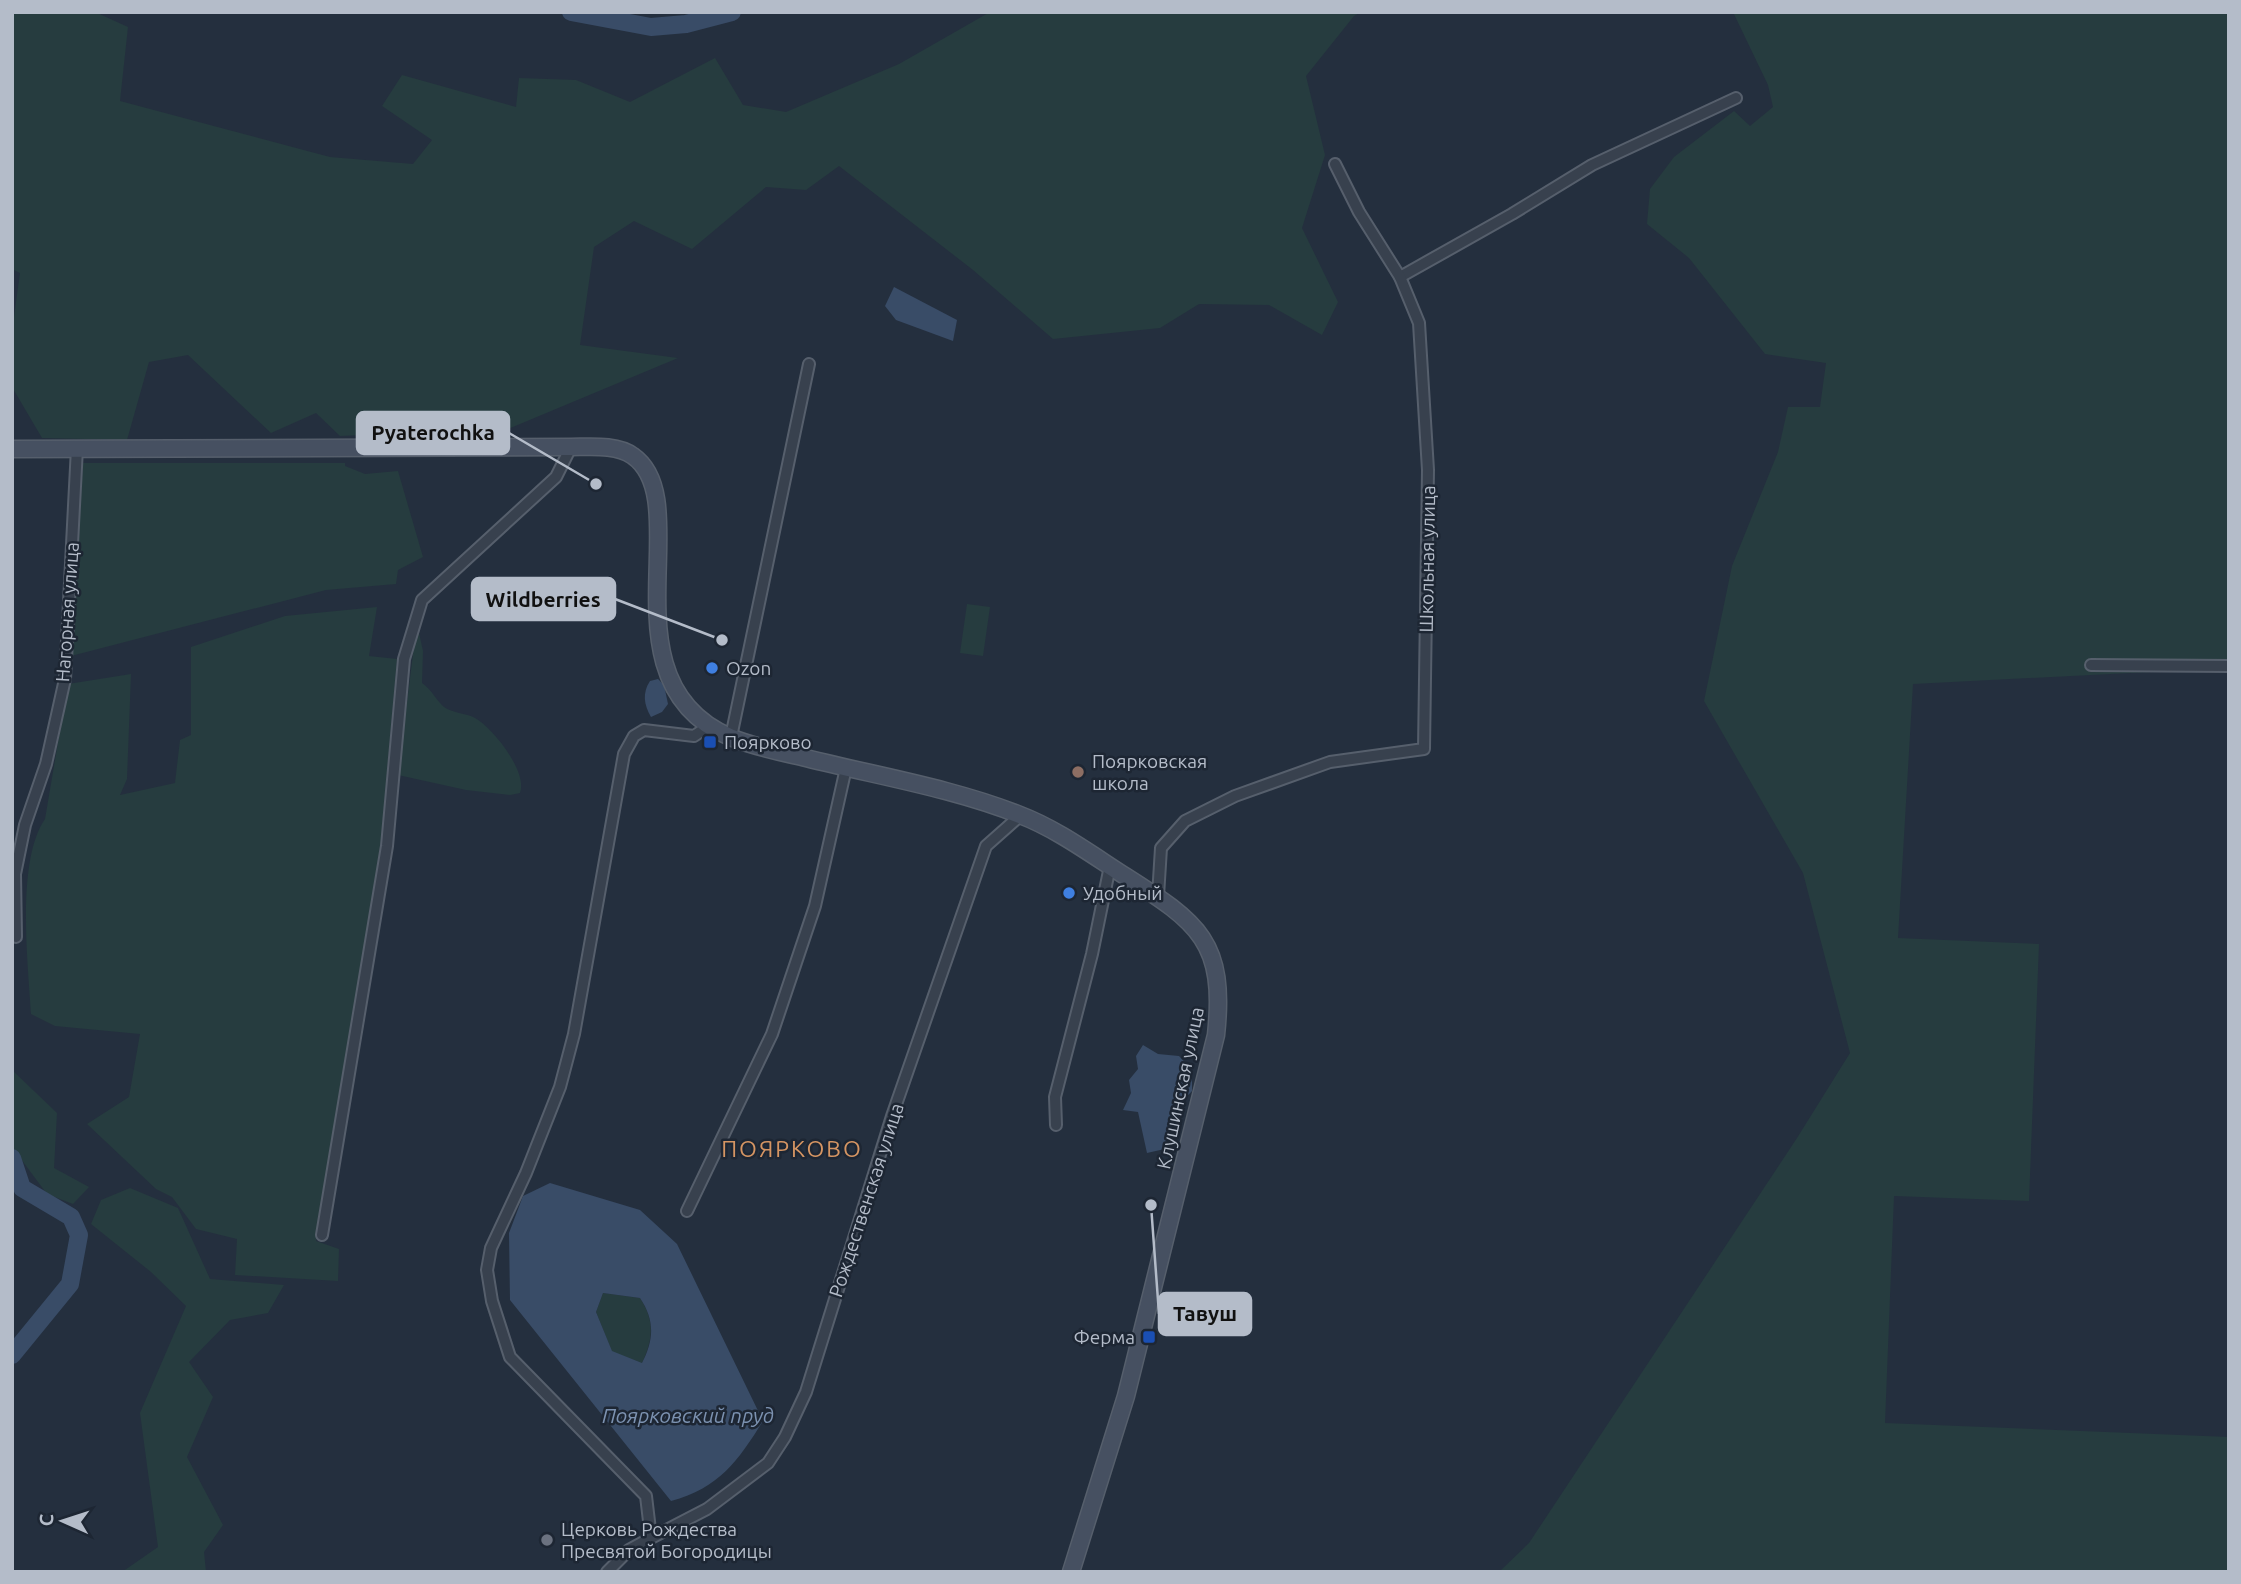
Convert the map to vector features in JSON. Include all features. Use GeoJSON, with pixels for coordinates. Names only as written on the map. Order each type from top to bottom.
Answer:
{"type":"FeatureCollection","features":[{"type":"Feature","properties":{"kind":"main road","name":"Клушинская улица"},"geometry":{"type":"LineString","coordinates":[[12,449],[571,447],[605,448],[632,455],[649,474],[659,517],[655,599],[662,656],[680,696],[709,726],[731,737],[932,788],[1021,815],[1110,866],[1192,922],[1210,949],[1218,975],[1220,1000],[1216,1035],[1202,1103],[1126,1396],[1071,1572]]}},
{"type":"Feature","properties":{"kind":"street"},"geometry":{"type":"LineString","coordinates":[[1400,277],[1592,165],[1735,98]]}},
{"type":"Feature","properties":{"kind":"street","name":"Школьная улица"},"geometry":{"type":"LineString","coordinates":[[1157,896],[1161,848],[1185,821],[1235,796],[1330,762],[1424,750],[1429,470],[1419,323],[1400,277],[1359,212],[1335,164]]}},
{"type":"Feature","properties":{"kind":"street"},"geometry":{"type":"LineString","coordinates":[[731,737],[809,364]]}},
{"type":"Feature","properties":{"kind":"street"},"geometry":{"type":"LineString","coordinates":[[322,1235],[387,846],[404,659],[422,600],[556,477],[571,447]]}},
{"type":"Feature","properties":{"kind":"street","name":"Нагорная улица"},"geometry":{"type":"LineString","coordinates":[[16,937],[15,874],[25,825],[46,764],[65,679],[77,448]]}},
{"type":"Feature","properties":{"kind":"street"},"geometry":{"type":"LineString","coordinates":[[2091,665],[2229,666]]}},
{"type":"Feature","properties":{"kind":"street"},"geometry":{"type":"LineString","coordinates":[[651,1538],[646,1496],[510,1357],[492,1301],[487,1270],[491,1248],[526,1173],[560,1087],[574,1034],[624,754],[634,736],[644,730],[694,736],[709,726]]}},
{"type":"Feature","properties":{"kind":"street"},"geometry":{"type":"LineString","coordinates":[[687,1211],[772,1034],[815,906],[846,768]]}},
{"type":"Feature","properties":{"kind":"street","name":"Рождественская улица"},"geometry":{"type":"LineString","coordinates":[[607,1572],[629,1550],[707,1509],[768,1463],[785,1437],[806,1392],[892,1116],[986,846],[1021,815]]}},
{"type":"Feature","properties":{"kind":"street"},"geometry":{"type":"LineString","coordinates":[[1056,1125],[1055,1097],[1092,954],[1110,866]]}},
{"type":"Feature","properties":{"kind":"green space"},"geometry":{"type":"Polygon","coordinates":[[[12,12],[95,12],[128,27],[120,101],[330,157],[413,164],[432,140],[382,106],[402,75],[516,107],[519,78],[576,80],[630,102],[715,58],[743,105],[786,112],[899,64],[990,12],[1361,12],[1354,16],[1306,76],[1325,155],[1302,228],[1338,302],[1322,335],[1269,305],[1199,304],[1160,328],[1053,339],[973,270],[839,166],[806,190],[766,187],[692,249],[634,221],[594,247],[580,345],[678,358],[508,429],[340,436],[316,413],[271,433],[188,355],[149,362],[127,440],[42,438],[12,387],[12,331],[20,273],[12,269],[12,12]]]}},
{"type":"Feature","properties":{"kind":"green space"},"geometry":{"type":"Polygon","coordinates":[[[1733,12],[2229,12],[2229,668],[1913,684],[1898,938],[2039,944],[2029,1201],[1894,1196],[1885,1423],[2229,1437],[2229,1572],[1499,1572],[1529,1543],[1797,1138],[1850,1053],[1803,873],[1704,701],[1732,566],[1778,452],[1788,407],[1820,407],[1826,363],[1765,354],[1689,258],[1647,224],[1650,189],[1674,157],[1734,111],[1750,126],[1773,107],[1768,85],[1733,12]]]}},
{"type":"Feature","properties":{"kind":"green space"},"geometry":{"type":"Polygon","coordinates":[[[83,463],[345,463],[345,466],[365,474],[398,471],[423,557],[398,570],[396,584],[326,590],[71,656],[83,463]]]}},
{"type":"Feature","properties":{"kind":"green space"},"geometry":{"type":"Polygon","coordinates":[[[967,604],[990,607],[983,656],[960,653],[967,604]]]}},
{"type":"Feature","properties":{"kind":"green space"},"geometry":{"type":"Polygon","coordinates":[[[377,607],[369,656],[397,659],[381,841],[368,941],[316,1241],[339,1249],[338,1281],[235,1275],[237,1239],[196,1229],[172,1197],[156,1189],[87,1124],[129,1097],[140,1034],[55,1026],[31,1014],[26,941],[30,860],[36,837],[45,819],[68,684],[131,674],[127,779],[120,795],[175,783],[180,740],[191,735],[191,647],[285,616],[377,607]]]}},
{"type":"Feature","properties":{"kind":"green space"},"geometry":{"type":"Polygon","coordinates":[[[419,633],[423,651],[422,683],[444,707],[475,718],[491,731],[514,763],[521,784],[520,793],[510,795],[466,790],[398,775],[415,638],[419,633]]]}},
{"type":"Feature","properties":{"kind":"green space"},"geometry":{"type":"Polygon","coordinates":[[[12,1070],[57,1113],[54,1168],[89,1187],[73,1204],[47,1194],[12,1147],[12,1070]]]}},
{"type":"Feature","properties":{"kind":"green space"},"geometry":{"type":"Polygon","coordinates":[[[130,1188],[178,1208],[210,1279],[284,1285],[268,1313],[230,1320],[189,1362],[213,1397],[187,1457],[223,1525],[204,1552],[206,1572],[122,1572],[158,1547],[140,1413],[186,1306],[151,1272],[91,1224],[101,1200],[130,1188]]]}},
{"type":"Feature","properties":{"kind":"green space"},"geometry":{"type":"Polygon","coordinates":[[[603,1293],[640,1298],[645,1306],[651,1330],[642,1363],[612,1352],[596,1312],[603,1293]]]}},
{"type":"Feature","properties":{"kind":"water"},"geometry":{"type":"Polygon","coordinates":[[[894,287],[957,320],[953,341],[896,320],[885,306],[894,287]]]}},
{"type":"Feature","properties":{"kind":"water"},"geometry":{"type":"Polygon","coordinates":[[[658,679],[664,685],[668,704],[662,712],[651,717],[645,703],[645,694],[650,681],[658,679]]]}},
{"type":"Feature","properties":{"kind":"water"},"geometry":{"type":"Polygon","coordinates":[[[1143,1045],[1158,1054],[1179,1056],[1192,1070],[1192,1091],[1176,1108],[1169,1148],[1147,1153],[1138,1112],[1123,1110],[1131,1093],[1129,1080],[1138,1069],[1136,1056],[1143,1045]]]}},
{"type":"Feature","properties":{"kind":"water","name":"Поярковский пруд"},"geometry":{"type":"Polygon","coordinates":[[[550,1183],[640,1210],[677,1244],[763,1421],[745,1449],[715,1481],[671,1501],[510,1300],[509,1233],[523,1196],[550,1183]],[[603,1293],[596,1312],[612,1351],[642,1363],[649,1346],[651,1330],[648,1314],[640,1298],[603,1293]]]}},
{"type":"Feature","properties":{"kind":"waterway"},"geometry":{"type":"LineString","coordinates":[[571,12],[651,27],[686,24],[732,12]]}},
{"type":"Feature","properties":{"kind":"waterway"},"geometry":{"type":"LineString","coordinates":[[12,1158],[22,1188],[71,1217],[79,1235],[70,1284],[12,1355]]}},
{"type":"Feature","properties":{"kind":"place","name":"Pyaterochka"},"geometry":{"type":"Point","coordinates":[596,484]}},
{"type":"Feature","properties":{"kind":"place","name":"Wildberries"},"geometry":{"type":"Point","coordinates":[722,640]}},
{"type":"Feature","properties":{"kind":"place","name":"Ozon"},"geometry":{"type":"Point","coordinates":[712,668]}},
{"type":"Feature","properties":{"kind":"place","name":"Поярково"},"geometry":{"type":"Point","coordinates":[710,742]}},
{"type":"Feature","properties":{"kind":"place","name":"Поярковская школа"},"geometry":{"type":"Point","coordinates":[1078,772]}},
{"type":"Feature","properties":{"kind":"place","name":"Удобный"},"geometry":{"type":"Point","coordinates":[1069,893]}},
{"type":"Feature","properties":{"kind":"place","name":"Тавуш"},"geometry":{"type":"Point","coordinates":[1151,1205]}},
{"type":"Feature","properties":{"kind":"place","name":"Ферма"},"geometry":{"type":"Point","coordinates":[1149,1337]}},
{"type":"Feature","properties":{"kind":"place","name":"Церковь Рождества Пресвятой Богородицы"},"geometry":{"type":"Point","coordinates":[547,1540]}},
{"type":"Feature","properties":{"kind":"district","name":"ПОЯРКОВО"},"geometry":{"type":"Point","coordinates":[792,1149]}}]}
